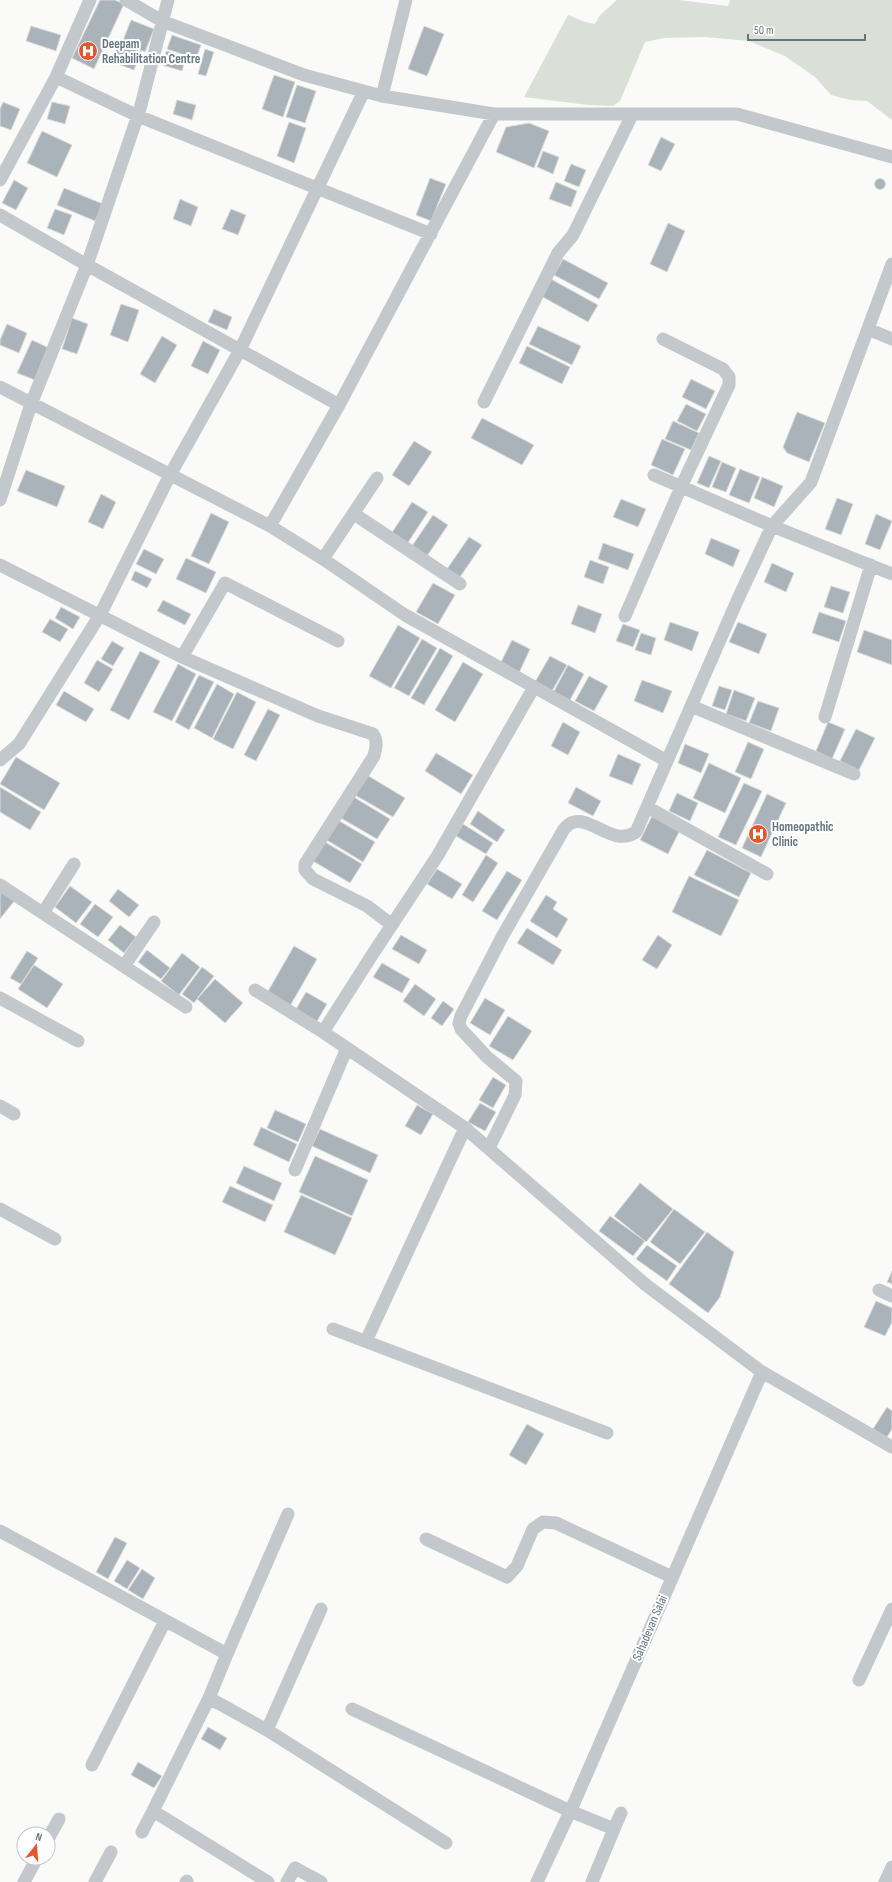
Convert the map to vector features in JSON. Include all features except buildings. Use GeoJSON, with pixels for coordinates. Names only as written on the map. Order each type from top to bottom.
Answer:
{"type":"FeatureCollection","features":[{"type":"Feature","properties":{"kind":"street"},"geometry":{"type":"LineString","coordinates":[[0,180],[56,76],[90,0]]}},
{"type":"Feature","properties":{"kind":"street"},"geometry":{"type":"LineString","coordinates":[[126,0],[162,21],[304,75],[382,96],[494,114],[737,114],[892,157]]}},
{"type":"Feature","properties":{"kind":"street"},"geometry":{"type":"LineString","coordinates":[[0,500],[31,404],[87,264],[138,116],[168,0]]}},
{"type":"Feature","properties":{"kind":"street"},"geometry":{"type":"LineString","coordinates":[[382,96],[406,0]]}},
{"type":"Feature","properties":{"kind":"street"},"geometry":{"type":"LineString","coordinates":[[56,76],[138,116],[431,234]]}},
{"type":"Feature","properties":{"kind":"street"},"geometry":{"type":"LineString","coordinates":[[0,760],[19,744],[100,615],[170,475],[240,350],[316,188],[364,91]]}},
{"type":"Feature","properties":{"kind":"street"},"geometry":{"type":"LineString","coordinates":[[270,526],[339,405],[494,114]]}},
{"type":"Feature","properties":{"kind":"street"},"geometry":{"type":"LineString","coordinates":[[484,402],[558,253],[573,235],[632,115]]}},
{"type":"Feature","properties":{"kind":"street"},"geometry":{"type":"LineString","coordinates":[[0,215],[339,405]]}},
{"type":"Feature","properties":{"kind":"street"},"geometry":{"type":"LineString","coordinates":[[489,1148],[516,1095],[516,1081],[488,1057],[462,1029],[460,1022],[461,1016],[502,937],[564,829],[572,822],[582,822],[621,838],[629,837],[636,832],[772,526],[811,482],[892,264]]}},
{"type":"Feature","properties":{"kind":"street"},"geometry":{"type":"LineString","coordinates":[[868,329],[892,339]]}},
{"type":"Feature","properties":{"kind":"street"},"geometry":{"type":"LineString","coordinates":[[625,616],[681,487],[729,385],[729,377],[723,370],[663,339]]}},
{"type":"Feature","properties":{"kind":"street"},"geometry":{"type":"LineString","coordinates":[[0,387],[270,526],[323,559],[405,615],[667,761]]}},
{"type":"Feature","properties":{"kind":"street"},"geometry":{"type":"LineString","coordinates":[[654,475],[772,526],[892,574]]}},
{"type":"Feature","properties":{"kind":"street"},"geometry":{"type":"LineString","coordinates":[[323,559],[377,478]]}},
{"type":"Feature","properties":{"kind":"street"},"geometry":{"type":"LineString","coordinates":[[354,514],[460,584]]}},
{"type":"Feature","properties":{"kind":"street"},"geometry":{"type":"LineString","coordinates":[[0,565],[182,657],[318,716],[373,734],[377,739],[374,756],[305,864],[305,870],[313,879],[367,906],[392,925]]}},
{"type":"Feature","properties":{"kind":"street"},"geometry":{"type":"LineString","coordinates":[[825,717],[871,565]]}},
{"type":"Feature","properties":{"kind":"street"},"geometry":{"type":"LineString","coordinates":[[182,657],[225,583],[338,641]]}},
{"type":"Feature","properties":{"kind":"street"},"geometry":{"type":"LineString","coordinates":[[323,1032],[438,855],[534,687]]}},
{"type":"Feature","properties":{"kind":"street"},"geometry":{"type":"LineString","coordinates":[[691,706],[854,774]]}},
{"type":"Feature","properties":{"kind":"street"},"geometry":{"type":"LineString","coordinates":[[647,807],[767,874]]}},
{"type":"Feature","properties":{"kind":"street"},"geometry":{"type":"LineString","coordinates":[[43,913],[74,864]]}},
{"type":"Feature","properties":{"kind":"street"},"geometry":{"type":"LineString","coordinates":[[0,885],[186,1007]]}},
{"type":"Feature","properties":{"kind":"street"},"geometry":{"type":"LineString","coordinates":[[124,966],[154,922]]}},
{"type":"Feature","properties":{"kind":"street"},"geometry":{"type":"LineString","coordinates":[[255,990],[323,1032],[465,1128],[646,1285],[762,1372],[892,1447]]}},
{"type":"Feature","properties":{"kind":"street"},"geometry":{"type":"LineString","coordinates":[[0,998],[78,1041]]}},
{"type":"Feature","properties":{"kind":"street"},"geometry":{"type":"LineString","coordinates":[[295,1170],[347,1048]]}},
{"type":"Feature","properties":{"kind":"street"},"geometry":{"type":"LineString","coordinates":[[0,1106],[14,1114]]}},
{"type":"Feature","properties":{"kind":"street"},"geometry":{"type":"LineString","coordinates":[[366,1341],[465,1128]]}},
{"type":"Feature","properties":{"kind":"street"},"geometry":{"type":"LineString","coordinates":[[0,1209],[55,1239]]}},
{"type":"Feature","properties":{"kind":"street"},"geometry":{"type":"LineString","coordinates":[[879,1290],[892,1296]]}},
{"type":"Feature","properties":{"kind":"street"},"geometry":{"type":"LineString","coordinates":[[334,1329],[606,1433]]}},
{"type":"Feature","properties":{"kind":"street","name":"Sahadevan Salai"},"geometry":{"type":"LineString","coordinates":[[537,1882],[570,1811],[762,1372]]}},
{"type":"Feature","properties":{"kind":"street"},"geometry":{"type":"LineString","coordinates":[[142,1832],[209,1698],[226,1654],[288,1514]]}},
{"type":"Feature","properties":{"kind":"street"},"geometry":{"type":"LineString","coordinates":[[426,1539],[507,1577],[517,1566],[533,1529],[543,1522],[556,1523],[672,1577]]}},
{"type":"Feature","properties":{"kind":"street"},"geometry":{"type":"LineString","coordinates":[[0,1531],[226,1654]]}},
{"type":"Feature","properties":{"kind":"street"},"geometry":{"type":"LineString","coordinates":[[267,1730],[321,1609]]}},
{"type":"Feature","properties":{"kind":"street"},"geometry":{"type":"LineString","coordinates":[[860,1680],[892,1609]]}},
{"type":"Feature","properties":{"kind":"street"},"geometry":{"type":"LineString","coordinates":[[92,1765],[165,1620]]}},
{"type":"Feature","properties":{"kind":"street"},"geometry":{"type":"LineString","coordinates":[[209,1698],[267,1730],[446,1843]]}},
{"type":"Feature","properties":{"kind":"street"},"geometry":{"type":"LineString","coordinates":[[352,1709],[570,1811],[614,1829]]}},
{"type":"Feature","properties":{"kind":"street"},"geometry":{"type":"LineString","coordinates":[[153,1811],[268,1882]]}},
{"type":"Feature","properties":{"kind":"street"},"geometry":{"type":"LineString","coordinates":[[592,1882],[621,1813]]}},
{"type":"Feature","properties":{"kind":"street"},"geometry":{"type":"LineString","coordinates":[[55,1826],[59,1819]]}},
{"type":"Feature","properties":{"kind":"street"},"geometry":{"type":"LineString","coordinates":[[95,1882],[111,1852]]}},
{"type":"Feature","properties":{"kind":"street"},"geometry":{"type":"LineString","coordinates":[[24,1882],[33,1866]]}},
{"type":"Feature","properties":{"kind":"street"},"geometry":{"type":"LineString","coordinates":[[287,1882],[295,1868],[321,1882]]}},
{"type":"Feature","properties":{"kind":"street"},"geometry":{"type":"LineString","coordinates":[[885,1882],[892,1868]]}},
{"type":"Feature","properties":{"kind":"shaded area"},"geometry":{"type":"Polygon","coordinates":[[[617,0],[678,0],[728,6],[730,0],[892,0],[892,120],[867,101],[850,100],[831,95],[815,77],[785,56],[749,41],[705,37],[664,38],[645,42],[620,101],[613,106],[588,105],[524,97],[568,15],[585,22],[595,24],[600,15],[617,0]]]}},
{"type":"Feature","properties":{"kind":"place","name":"Deepam Rehabilitation Centre"},"geometry":{"type":"Point","coordinates":[88,51]}},
{"type":"Feature","properties":{"kind":"place","name":"Homeopathic Clinic"},"geometry":{"type":"Point","coordinates":[758,834]}}]}
